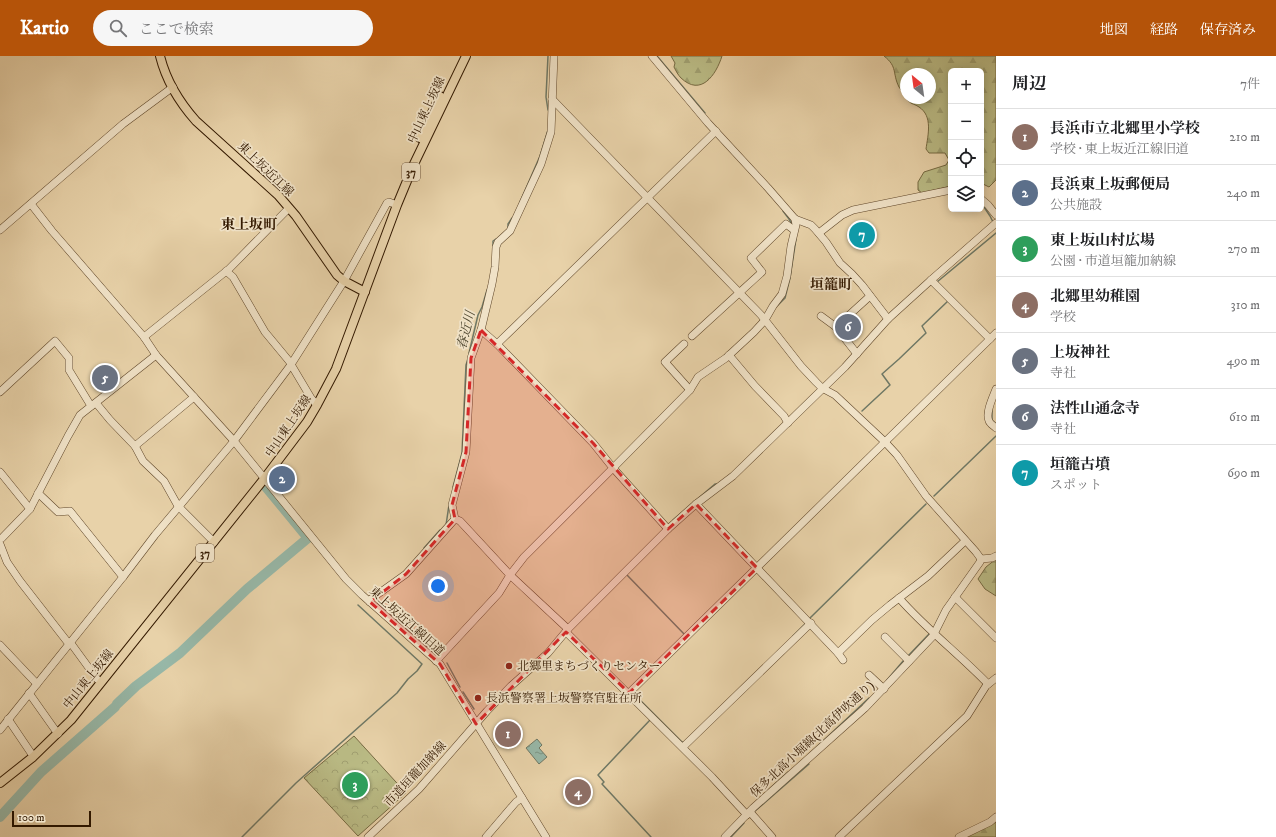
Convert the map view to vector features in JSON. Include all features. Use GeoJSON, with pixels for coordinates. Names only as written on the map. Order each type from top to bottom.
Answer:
{"type":"FeatureCollection","features":[{"type":"Feature","properties":{"kind":"main road","name":"東上坂近江線"},"geometry":{"type":"LineString","coordinates":[[160,56],[173,87],[186,110],[289,208],[337,275],[344,281],[362,291]]}},
{"type":"Feature","properties":{"kind":"main road","name":"中山東上坂線"},"geometry":{"type":"LineString","coordinates":[[0,777],[56,732],[97,679],[263,477],[288,439],[315,403],[336,369],[362,291],[395,204],[431,115],[460,56]]}},
{"type":"Feature","properties":{"kind":"main road","name":"中山東上坂線"},"geometry":{"type":"LineString","coordinates":[[395,204],[466,56]]}},
{"type":"Feature","properties":{"kind":"main road","name":"中山東上坂線"},"geometry":{"type":"LineString","coordinates":[[0,783],[34,757],[101,684],[212,540]]}},
{"type":"Feature","properties":{"kind":"street"},"geometry":{"type":"LineString","coordinates":[[554,56],[551,132],[541,164],[510,231],[498,242],[496,247],[495,267],[481,330],[471,358],[466,452],[452,505],[456,519],[460,521],[510,575],[567,630],[772,837]]}},
{"type":"Feature","properties":{"kind":"street"},"geometry":{"type":"LineString","coordinates":[[652,56],[716,131],[795,219],[810,225],[819,233],[840,263],[852,274],[888,319]]}},
{"type":"Feature","properties":{"kind":"street"},"geometry":{"type":"LineString","coordinates":[[0,230],[123,124],[173,87]]}},
{"type":"Feature","properties":{"kind":"street"},"geometry":{"type":"LineString","coordinates":[[552,99],[765,320],[801,366],[822,388],[835,395],[887,440],[926,496],[982,559],[996,556]]}},
{"type":"Feature","properties":{"kind":"street"},"geometry":{"type":"LineString","coordinates":[[497,344],[716,131]]}},
{"type":"Feature","properties":{"kind":"street"},"geometry":{"type":"LineString","coordinates":[[819,233],[842,215],[853,210],[948,191]]}},
{"type":"Feature","properties":{"kind":"street"},"geometry":{"type":"LineString","coordinates":[[0,730],[178,506],[234,441],[291,364],[344,281],[387,203],[389,202],[395,204]]}},
{"type":"Feature","properties":{"kind":"street"},"geometry":{"type":"LineString","coordinates":[[984,202],[996,215]]}},
{"type":"Feature","properties":{"kind":"street","name":"東上坂近江線旧道"},"geometry":{"type":"LineString","coordinates":[[31,204],[52,231],[144,337],[156,356],[234,441],[346,580],[440,664],[546,837]]}},
{"type":"Feature","properties":{"kind":"street"},"geometry":{"type":"LineString","coordinates":[[144,337],[226,271],[289,208]]}},
{"type":"Feature","properties":{"kind":"street"},"geometry":{"type":"LineString","coordinates":[[436,661],[499,593],[510,575],[528,552],[690,390],[698,377],[729,355],[765,320],[782,294],[787,276],[796,225],[795,219]]}},
{"type":"Feature","properties":{"kind":"street","name":"市道垣籠加納線"},"geometry":{"type":"LineString","coordinates":[[368,837],[419,789],[510,686],[548,653],[567,630],[668,529],[696,504],[733,476],[787,421],[857,354],[888,319],[996,223]]}},
{"type":"Feature","properties":{"kind":"street"},"geometry":{"type":"LineString","coordinates":[[692,336],[762,272],[751,258],[786,224],[794,230]]}},
{"type":"Feature","properties":{"kind":"street"},"geometry":{"type":"LineString","coordinates":[[226,271],[233,277],[265,332],[291,364],[315,403]]}},
{"type":"Feature","properties":{"kind":"street"},"geometry":{"type":"LineString","coordinates":[[931,280],[990,339]]}},
{"type":"Feature","properties":{"kind":"street"},"geometry":{"type":"LineString","coordinates":[[836,327],[870,296]]}},
{"type":"Feature","properties":{"kind":"street"},"geometry":{"type":"LineString","coordinates":[[821,316],[836,327],[857,354]]}},
{"type":"Feature","properties":{"kind":"street"},"geometry":{"type":"LineString","coordinates":[[481,330],[497,344],[593,443],[613,468],[668,529]]}},
{"type":"Feature","properties":{"kind":"street"},"geometry":{"type":"LineString","coordinates":[[629,693],[996,333]]}},
{"type":"Feature","properties":{"kind":"street"},"geometry":{"type":"LineString","coordinates":[[0,392],[55,341],[69,358],[69,370],[94,405],[135,446],[143,461],[164,481],[178,506],[212,540]]}},
{"type":"Feature","properties":{"kind":"street"},"geometry":{"type":"LineString","coordinates":[[684,344],[665,362],[690,390]]}},
{"type":"Feature","properties":{"kind":"street"},"geometry":{"type":"LineString","coordinates":[[729,355],[787,421]]}},
{"type":"Feature","properties":{"kind":"street"},"geometry":{"type":"LineString","coordinates":[[0,539],[30,509],[80,415],[156,356]]}},
{"type":"Feature","properties":{"kind":"street"},"geometry":{"type":"LineString","coordinates":[[996,389],[990,403],[988,418],[996,428]]}},
{"type":"Feature","properties":{"kind":"street"},"geometry":{"type":"LineString","coordinates":[[135,446],[194,397]]}},
{"type":"Feature","properties":{"kind":"street"},"geometry":{"type":"LineString","coordinates":[[0,472],[30,509]]}},
{"type":"Feature","properties":{"kind":"street"},"geometry":{"type":"LineString","coordinates":[[38,493],[58,512],[70,511],[123,577]]}},
{"type":"Feature","properties":{"kind":"street"},"geometry":{"type":"LineString","coordinates":[[696,504],[811,623],[843,660]]}},
{"type":"Feature","properties":{"kind":"street"},"geometry":{"type":"LineString","coordinates":[[370,602],[406,574],[456,519]]}},
{"type":"Feature","properties":{"kind":"street"},"geometry":{"type":"LineString","coordinates":[[838,653],[872,620],[928,576],[965,540]]}},
{"type":"Feature","properties":{"kind":"street"},"geometry":{"type":"LineString","coordinates":[[0,544],[7,562],[20,581],[97,679]]}},
{"type":"Feature","properties":{"kind":"street","name":"保多北高小堀線(北高伊吹通り)"},"geometry":{"type":"LineString","coordinates":[[725,837],[748,813],[865,708],[884,688],[907,659],[934,634],[946,610],[957,599],[982,559]]}},
{"type":"Feature","properties":{"kind":"street"},"geometry":{"type":"LineString","coordinates":[[839,837],[967,716],[993,682],[967,663],[934,634],[899,598]]}},
{"type":"Feature","properties":{"kind":"street"},"geometry":{"type":"LineString","coordinates":[[957,599],[995,635]]}},
{"type":"Feature","properties":{"kind":"street"},"geometry":{"type":"LineString","coordinates":[[683,747],[811,623]]}},
{"type":"Feature","properties":{"kind":"street"},"geometry":{"type":"LineString","coordinates":[[885,637],[907,659]]}},
{"type":"Feature","properties":{"kind":"street"},"geometry":{"type":"LineString","coordinates":[[0,645],[37,684]]}},
{"type":"Feature","properties":{"kind":"street"},"geometry":{"type":"LineString","coordinates":[[869,675],[884,688]]}},
{"type":"Feature","properties":{"kind":"street"},"geometry":{"type":"LineString","coordinates":[[29,693],[56,732]]}},
{"type":"Feature","properties":{"kind":"street"},"geometry":{"type":"LineString","coordinates":[[8,719],[31,753]]}},
{"type":"Feature","properties":{"kind":"street"},"geometry":{"type":"LineString","coordinates":[[486,837],[516,802],[522,798]]}},
{"type":"Feature","properties":{"kind":"street"},"geometry":{"type":"LineString","coordinates":[[959,837],[990,822],[996,817]]}},
{"type":"Feature","properties":{"kind":"highlighted area"},"geometry":{"type":"Polygon","coordinates":[[[481,330],[593,443],[668,529],[696,504],[757,568],[629,693],[566,632],[476,724],[440,664],[370,602],[406,574],[455,519],[452,505],[466,452],[471,358],[481,330]]]}},
{"type":"Feature","properties":{"kind":"green space"},"geometry":{"type":"Polygon","coordinates":[[[671,56],[722,56],[712,76],[707,81],[695,85],[688,83],[680,77],[674,67],[675,63],[671,56]]]}},
{"type":"Feature","properties":{"kind":"green space"},"geometry":{"type":"Polygon","coordinates":[[[884,56],[996,56],[996,180],[989,187],[984,184],[984,68],[948,68],[948,158],[945,153],[929,153],[926,149],[928,138],[928,121],[923,111],[913,104],[936,104],[936,68],[900,68],[900,88],[893,67],[884,56]]]}},
{"type":"Feature","properties":{"kind":"green space"},"geometry":{"type":"Polygon","coordinates":[[[948,162],[948,187],[922,193],[918,190],[918,182],[924,172],[946,165],[948,162]]]}},
{"type":"Feature","properties":{"kind":"green space"},"geometry":{"type":"Polygon","coordinates":[[[996,559],[996,596],[985,589],[978,579],[986,567],[996,559]]]}},
{"type":"Feature","properties":{"kind":"green space"},"geometry":{"type":"Polygon","coordinates":[[[354,736],[406,793],[358,836],[304,778],[354,736]]]}},
{"type":"Feature","properties":{"kind":"green space"},"geometry":{"type":"Polygon","coordinates":[[[996,821],[996,837],[966,837],[996,821]]]}},
{"type":"Feature","properties":{"kind":"water"},"geometry":{"type":"Polygon","coordinates":[[[537,739],[542,745],[539,748],[547,757],[539,764],[526,748],[537,739]]]}},
{"type":"Feature","properties":{"kind":"waterway","name":"春近川"},"geometry":{"type":"LineString","coordinates":[[548,56],[546,97],[548,110]]}},
{"type":"Feature","properties":{"kind":"waterway"},"geometry":{"type":"LineString","coordinates":[[657,56],[705,113]]}},
{"type":"Feature","properties":{"kind":"waterway","name":"春近川"},"geometry":{"type":"LineString","coordinates":[[520,202],[540,156],[548,130]]}},
{"type":"Feature","properties":{"kind":"waterway"},"geometry":{"type":"LineString","coordinates":[[984,207],[993,222]]}},
{"type":"Feature","properties":{"kind":"waterway"},"geometry":{"type":"LineString","coordinates":[[783,211],[792,224]]}},
{"type":"Feature","properties":{"kind":"waterway","name":"春近川"},"geometry":{"type":"LineString","coordinates":[[508,229],[508,224],[512,218]]}},
{"type":"Feature","properties":{"kind":"waterway"},"geometry":{"type":"LineString","coordinates":[[937,282],[996,233]]}},
{"type":"Feature","properties":{"kind":"waterway","name":"春近川"},"geometry":{"type":"LineString","coordinates":[[493,246],[493,241],[496,239]]}},
{"type":"Feature","properties":{"kind":"waterway"},"geometry":{"type":"LineString","coordinates":[[778,305],[785,298],[790,278],[796,239]]}},
{"type":"Feature","properties":{"kind":"waterway","name":"春近川"},"geometry":{"type":"LineString","coordinates":[[469,353],[478,315],[487,290]]}},
{"type":"Feature","properties":{"kind":"waterway"},"geometry":{"type":"LineString","coordinates":[[862,411],[890,385],[882,374],[926,333],[922,326],[948,301]]}},
{"type":"Feature","properties":{"kind":"waterway","name":"春近川"},"geometry":{"type":"LineString","coordinates":[[453,487],[462,453],[466,365],[468,359]]}},
{"type":"Feature","properties":{"kind":"waterway"},"geometry":{"type":"LineString","coordinates":[[992,409],[992,420],[995,423]]}},
{"type":"Feature","properties":{"kind":"waterway"},"geometry":{"type":"LineString","coordinates":[[934,496],[996,436]]}},
{"type":"Feature","properties":{"kind":"waterway"},"geometry":{"type":"LineString","coordinates":[[673,520],[715,484],[718,484]]}},
{"type":"Feature","properties":{"kind":"waterway"},"geometry":{"type":"LineString","coordinates":[[117,704],[136,686],[180,653],[247,589],[308,538],[266,487]]}},
{"type":"Feature","properties":{"kind":"waterway"},"geometry":{"type":"LineString","coordinates":[[810,618],[926,504]]}},
{"type":"Feature","properties":{"kind":"waterway","name":"春近川"},"geometry":{"type":"LineString","coordinates":[[446,525],[449,505]]}},
{"type":"Feature","properties":{"kind":"waterway","name":"春近川"},"geometry":{"type":"LineString","coordinates":[[424,548],[440,530]]}},
{"type":"Feature","properties":{"kind":"waterway"},"geometry":{"type":"LineString","coordinates":[[627,575],[685,635]]}},
{"type":"Feature","properties":{"kind":"waterway","name":"春近川"},"geometry":{"type":"LineString","coordinates":[[377,599],[378,604],[437,656]]}},
{"type":"Feature","properties":{"kind":"waterway"},"geometry":{"type":"LineString","coordinates":[[242,837],[296,783],[397,693],[422,664],[358,605]]}},
{"type":"Feature","properties":{"kind":"waterway"},"geometry":{"type":"LineString","coordinates":[[793,636],[806,623]]}},
{"type":"Feature","properties":{"kind":"waterway"},"geometry":{"type":"LineString","coordinates":[[908,656],[930,633]]}},
{"type":"Feature","properties":{"kind":"waterway"},"geometry":{"type":"LineString","coordinates":[[887,680],[904,660]]}},
{"type":"Feature","properties":{"kind":"waterway","name":"春近川"},"geometry":{"type":"LineString","coordinates":[[447,663],[460,687]]}},
{"type":"Feature","properties":{"kind":"waterway","name":"春近川"},"geometry":{"type":"LineString","coordinates":[[463,692],[474,709]]}},
{"type":"Feature","properties":{"kind":"waterway"},"geometry":{"type":"LineString","coordinates":[[636,696],[682,742],[685,742]]}},
{"type":"Feature","properties":{"kind":"waterway"},"geometry":{"type":"LineString","coordinates":[[809,754],[869,698]]}},
{"type":"Feature","properties":{"kind":"waterway"},"geometry":{"type":"LineString","coordinates":[[0,817],[41,772],[115,707]]}},
{"type":"Feature","properties":{"kind":"waterway"},"geometry":{"type":"LineString","coordinates":[[650,720],[598,775],[604,782],[602,784],[651,837]]}},
{"type":"Feature","properties":{"kind":"waterway"},"geometry":{"type":"LineString","coordinates":[[755,811],[809,764]]}},
{"type":"Feature","properties":{"kind":"waterway"},"geometry":{"type":"LineString","coordinates":[[767,791],[788,772]]}},
{"type":"Feature","properties":{"kind":"waterway"},"geometry":{"type":"LineString","coordinates":[[731,837],[744,823]]}},
{"type":"Feature","properties":{"kind":"place","name":"垣籠古墳"},"geometry":{"type":"Point","coordinates":[862,235]}},
{"type":"Feature","properties":{"kind":"place","name":"法性山通念寺"},"geometry":{"type":"Point","coordinates":[848,327]}},
{"type":"Feature","properties":{"kind":"place","name":"上坂神社"},"geometry":{"type":"Point","coordinates":[105,378]}},
{"type":"Feature","properties":{"kind":"place","name":"長浜東上坂郵便局"},"geometry":{"type":"Point","coordinates":[282,479]}},
{"type":"Feature","properties":{"kind":"place","name":"北郷里まちづくりセンター"},"geometry":{"type":"Point","coordinates":[509,666]}},
{"type":"Feature","properties":{"kind":"place","name":"長浜警察署上坂警察官駐在所"},"geometry":{"type":"Point","coordinates":[478,698]}},
{"type":"Feature","properties":{"kind":"place","name":"長浜市立北郷里小学校"},"geometry":{"type":"Point","coordinates":[508,734]}},
{"type":"Feature","properties":{"kind":"place","name":"東上坂山村広場"},"geometry":{"type":"Point","coordinates":[355,785]}},
{"type":"Feature","properties":{"kind":"place","name":"北郷里幼稚園"},"geometry":{"type":"Point","coordinates":[578,792]}},
{"type":"Feature","properties":{"kind":"district","name":"東上坂町"},"geometry":{"type":"Point","coordinates":[249,224]}},
{"type":"Feature","properties":{"kind":"district","name":"垣籠町"},"geometry":{"type":"Point","coordinates":[831,284]}}]}
